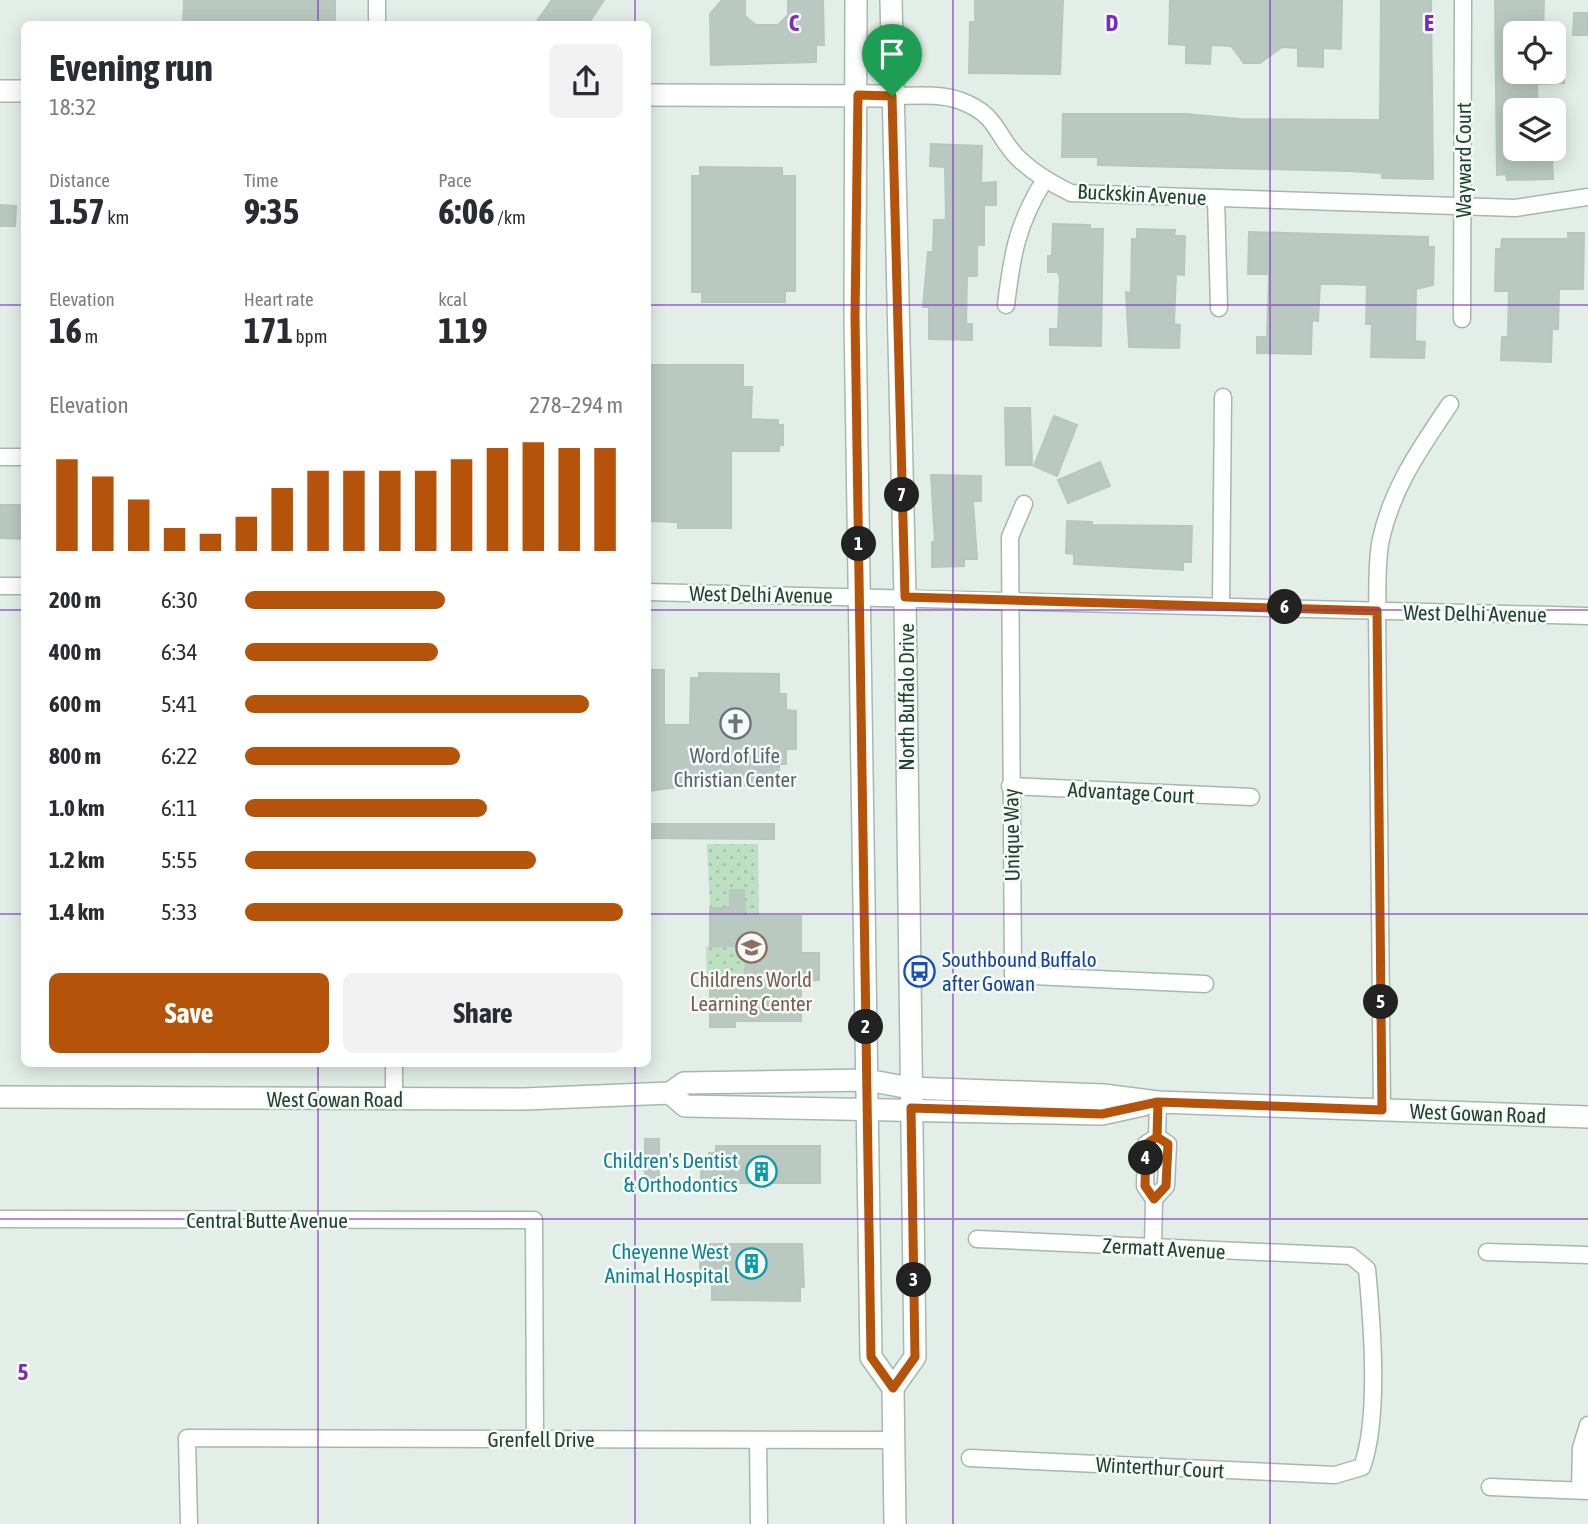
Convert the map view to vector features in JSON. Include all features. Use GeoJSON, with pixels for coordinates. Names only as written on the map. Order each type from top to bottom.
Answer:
{"type":"FeatureCollection","features":[{"type":"Feature","properties":{"kind":"main road","name":"North Buffalo Drive"},"geometry":{"type":"LineString","coordinates":[[856,0],[858,95],[855,317],[871,1357],[893,1388],[915,1357],[905,597],[891,0]]}},
{"type":"Feature","properties":{"kind":"main road"},"geometry":{"type":"LineString","coordinates":[[0,91],[21,91]]}},
{"type":"Feature","properties":{"kind":"main road","name":"Buckskin Avenue"},"geometry":{"type":"LineString","coordinates":[[651,95],[892,96]]}},
{"type":"Feature","properties":{"kind":"main road","name":"West Gowan Road"},"geometry":{"type":"LineString","coordinates":[[0,1097],[524,1099],[670,1093],[684,1083],[867,1080],[910,1098]]}},
{"type":"Feature","properties":{"kind":"main road","name":"West Gowan Road"},"geometry":{"type":"LineString","coordinates":[[670,1093],[685,1106],[867,1107],[910,1098],[1102,1114],[1158,1102],[1588,1117]]}},
{"type":"Feature","properties":{"kind":"main road"},"geometry":{"type":"LineString","coordinates":[[893,1388],[895,1524]]}},
{"type":"Feature","properties":{"kind":"street"},"geometry":{"type":"LineString","coordinates":[[377,0],[377,21]]}},
{"type":"Feature","properties":{"kind":"street","name":"Wayward Court"},"geometry":{"type":"LineString","coordinates":[[1462,319],[1463,0]]}},
{"type":"Feature","properties":{"kind":"street","name":"Buckskin Avenue"},"geometry":{"type":"LineString","coordinates":[[892,96],[953,99],[981,111],[998,126],[1016,155],[1044,181],[1071,193],[1516,208],[1588,197]]}},
{"type":"Feature","properties":{"kind":"street"},"geometry":{"type":"LineString","coordinates":[[1006,305],[1013,247],[1025,210],[1044,181]]}},
{"type":"Feature","properties":{"kind":"street"},"geometry":{"type":"LineString","coordinates":[[1216,198],[1219,308]]}},
{"type":"Feature","properties":{"kind":"street"},"geometry":{"type":"LineString","coordinates":[[1221,605],[1223,397]]}},
{"type":"Feature","properties":{"kind":"street"},"geometry":{"type":"LineString","coordinates":[[1382,1110],[1377,611],[1380,542],[1391,503],[1409,464],[1450,404]]}},
{"type":"Feature","properties":{"kind":"street"},"geometry":{"type":"LineString","coordinates":[[0,457],[21,457]]}},
{"type":"Feature","properties":{"kind":"street","name":"Unique Way"},"geometry":{"type":"LineString","coordinates":[[1024,505],[1010,537],[1013,975],[1205,984]]}},
{"type":"Feature","properties":{"kind":"street"},"geometry":{"type":"LineString","coordinates":[[0,586],[21,586]]}},
{"type":"Feature","properties":{"kind":"street","name":"West Delhi Avenue"},"geometry":{"type":"LineString","coordinates":[[651,592],[860,595],[1588,616]]}},
{"type":"Feature","properties":{"kind":"street","name":"Advantage Court"},"geometry":{"type":"LineString","coordinates":[[1010,786],[1251,797]]}},
{"type":"Feature","properties":{"kind":"street"},"geometry":{"type":"LineString","coordinates":[[394,1067],[394,1099]]}},
{"type":"Feature","properties":{"kind":"street"},"geometry":{"type":"LineString","coordinates":[[1153,1247],[1154,1199],[1166,1186],[1168,1144],[1157,1137],[1158,1102]]}},
{"type":"Feature","properties":{"kind":"street","name":"Central Butte Avenue"},"geometry":{"type":"LineString","coordinates":[[0,1219],[534,1220],[536,1440]]}},
{"type":"Feature","properties":{"kind":"street","name":"Zermatt Avenue"},"geometry":{"type":"LineString","coordinates":[[976,1239],[1351,1256],[1367,1269],[1371,1311],[1371,1442],[1362,1466],[1350,1473]]}},
{"type":"Feature","properties":{"kind":"street"},"geometry":{"type":"LineString","coordinates":[[1487,1252],[1588,1255]]}},
{"type":"Feature","properties":{"kind":"street"},"geometry":{"type":"LineString","coordinates":[[1490,1487],[1584,1491],[1581,1448],[1588,1425]]}},
{"type":"Feature","properties":{"kind":"street","name":"Grenfell Drive"},"geometry":{"type":"LineString","coordinates":[[189,1524],[187,1438],[894,1440]]}},
{"type":"Feature","properties":{"kind":"street"},"geometry":{"type":"LineString","coordinates":[[758,1440],[759,1524]]}},
{"type":"Feature","properties":{"kind":"street","name":"Winterthur Court"},"geometry":{"type":"LineString","coordinates":[[970,1458],[1335,1475],[1350,1473]]}},
{"type":"Feature","properties":{"kind":"green space"},"geometry":{"type":"Polygon","coordinates":[[[707,844],[758,844],[759,916],[734,916],[710,908],[707,844]]]}},
{"type":"Feature","properties":{"kind":"green space"},"geometry":{"type":"Polygon","coordinates":[[[769,945],[769,989],[707,990],[706,946],[769,945]]]}},
{"type":"Feature","properties":{"kind":"building"},"geometry":{"type":"Polygon","coordinates":[[[184,0],[335,0],[335,21],[183,21],[184,0]]]}},
{"type":"Feature","properties":{"kind":"building"},"geometry":{"type":"Polygon","coordinates":[[[552,0],[604,0],[590,21],[537,21],[552,0]]]}},
{"type":"Feature","properties":{"kind":"building"},"geometry":{"type":"Polygon","coordinates":[[[722,0],[745,0],[745,16],[756,25],[778,25],[788,15],[788,0],[823,0],[824,45],[816,45],[816,62],[711,65],[710,14],[722,0]]]}},
{"type":"Feature","properties":{"kind":"building"},"geometry":{"type":"Polygon","coordinates":[[[975,0],[1063,0],[1060,74],[969,73],[970,22],[975,22],[975,0]]]}},
{"type":"Feature","properties":{"kind":"building"},"geometry":{"type":"Polygon","coordinates":[[[1170,0],[1342,0],[1341,49],[1323,48],[1323,67],[1298,66],[1298,48],[1282,47],[1260,63],[1244,63],[1231,46],[1211,45],[1210,64],[1186,63],[1186,45],[1169,44],[1170,0]]]}},
{"type":"Feature","properties":{"kind":"building"},"geometry":{"type":"Polygon","coordinates":[[[1381,0],[1431,0],[1433,179],[1382,178],[1382,173],[1349,171],[1098,165],[1098,157],[1062,157],[1063,114],[1186,114],[1240,119],[1380,120],[1381,0]]]}},
{"type":"Feature","properties":{"kind":"building"},"geometry":{"type":"Polygon","coordinates":[[[1495,0],[1544,0],[1543,21],[1503,21],[1503,84],[1537,84],[1538,98],[1503,98],[1503,161],[1552,161],[1553,179],[1507,180],[1506,174],[1497,175],[1495,0]]]}},
{"type":"Feature","properties":{"kind":"building"},"geometry":{"type":"Polygon","coordinates":[[[1574,13],[1588,13],[1588,35],[1573,35],[1574,13]]]}},
{"type":"Feature","properties":{"kind":"building"},"geometry":{"type":"Polygon","coordinates":[[[931,144],[982,146],[981,183],[996,182],[996,205],[984,205],[984,245],[977,245],[977,276],[967,276],[966,324],[972,324],[972,340],[929,339],[929,307],[923,307],[928,252],[933,252],[934,220],[946,220],[945,167],[930,166],[931,144]]]}},
{"type":"Feature","properties":{"kind":"building"},"geometry":{"type":"Polygon","coordinates":[[[700,167],[782,168],[782,176],[795,176],[795,291],[785,291],[785,302],[702,302],[702,292],[692,292],[692,176],[700,176],[700,167]]]}},
{"type":"Feature","properties":{"kind":"building"},"geometry":{"type":"Polygon","coordinates":[[[0,205],[16,206],[15,226],[0,226],[0,205]]]}},
{"type":"Feature","properties":{"kind":"building"},"geometry":{"type":"Polygon","coordinates":[[[1053,224],[1090,225],[1090,229],[1103,229],[1101,346],[1050,345],[1050,329],[1058,329],[1060,279],[1058,272],[1048,272],[1048,256],[1052,256],[1053,224]]]}},
{"type":"Feature","properties":{"kind":"building"},"geometry":{"type":"Polygon","coordinates":[[[1137,229],[1175,230],[1174,236],[1185,236],[1184,275],[1176,274],[1174,324],[1180,325],[1179,348],[1129,347],[1126,292],[1131,293],[1132,239],[1137,239],[1137,229]]]}},
{"type":"Feature","properties":{"kind":"building"},"geometry":{"type":"Polygon","coordinates":[[[1249,232],[1428,237],[1428,247],[1434,247],[1433,285],[1416,289],[1415,341],[1425,342],[1424,358],[1371,357],[1372,324],[1366,324],[1367,285],[1335,284],[1320,284],[1318,321],[1312,320],[1311,354],[1257,353],[1257,337],[1267,337],[1269,274],[1248,274],[1249,232]]]}},
{"type":"Feature","properties":{"kind":"building"},"geometry":{"type":"Polygon","coordinates":[[[1568,233],[1584,233],[1583,289],[1559,289],[1558,329],[1552,329],[1551,362],[1501,360],[1502,337],[1508,337],[1509,291],[1495,291],[1496,249],[1501,249],[1502,239],[1568,239],[1568,233]]]}},
{"type":"Feature","properties":{"kind":"building"},"geometry":{"type":"Polygon","coordinates":[[[651,365],[743,365],[743,387],[752,387],[751,419],[778,420],[778,425],[783,425],[783,445],[779,445],[779,451],[731,451],[731,528],[678,528],[678,522],[651,521],[651,365]]]}},
{"type":"Feature","properties":{"kind":"building"},"geometry":{"type":"Polygon","coordinates":[[[1005,408],[1030,408],[1032,465],[1006,465],[1005,408]]]}},
{"type":"Feature","properties":{"kind":"building"},"geometry":{"type":"Polygon","coordinates":[[[1054,416],[1077,425],[1057,476],[1034,466],[1054,416]]]}},
{"type":"Feature","properties":{"kind":"building"},"geometry":{"type":"Polygon","coordinates":[[[1100,462],[1110,486],[1068,503],[1058,480],[1100,462]]]}},
{"type":"Feature","properties":{"kind":"building"},"geometry":{"type":"Polygon","coordinates":[[[931,475],[981,476],[981,501],[973,501],[977,559],[964,559],[964,566],[932,567],[932,542],[935,542],[931,475]]]}},
{"type":"Feature","properties":{"kind":"building"},"geometry":{"type":"Polygon","coordinates":[[[0,505],[21,505],[21,539],[0,538],[0,505]]]}},
{"type":"Feature","properties":{"kind":"building"},"geometry":{"type":"Polygon","coordinates":[[[1067,521],[1092,522],[1092,525],[1192,526],[1191,562],[1183,562],[1183,570],[1074,564],[1074,554],[1066,553],[1067,521]]]}},
{"type":"Feature","properties":{"kind":"building","name":"Word of Life Christian Center"},"geometry":{"type":"Polygon","coordinates":[[[651,670],[664,670],[664,725],[690,725],[691,678],[699,678],[699,673],[779,674],[779,694],[786,694],[786,710],[796,711],[796,749],[786,749],[786,764],[779,764],[779,786],[685,786],[651,791],[651,670]]]}},
{"type":"Feature","properties":{"kind":"building"},"geometry":{"type":"Polygon","coordinates":[[[651,824],[774,824],[774,839],[651,838],[651,824]]]}},
{"type":"Feature","properties":{"kind":"building"},"geometry":{"type":"Polygon","coordinates":[[[730,890],[744,890],[745,916],[801,916],[801,953],[819,953],[819,980],[801,981],[801,1021],[735,1021],[735,1027],[710,1027],[710,990],[745,990],[746,946],[710,946],[710,908],[730,908],[730,890]]]}},
{"type":"Feature","properties":{"kind":"building"},"geometry":{"type":"Polygon","coordinates":[[[645,1139],[659,1139],[659,1178],[645,1178],[645,1139]]]}},
{"type":"Feature","properties":{"kind":"building","name":"Children's Dentist & Orthodontics"},"geometry":{"type":"Polygon","coordinates":[[[716,1146],[820,1146],[820,1183],[701,1183],[701,1161],[709,1161],[709,1153],[716,1153],[716,1146]]]}},
{"type":"Feature","properties":{"kind":"building","name":"Cheyenne West Animal Hospital"},"geometry":{"type":"Polygon","coordinates":[[[700,1244],[802,1244],[804,1287],[800,1287],[800,1301],[712,1300],[712,1274],[700,1273],[700,1244]]]}},
{"type":"Feature","properties":{"kind":"place","name":"Word of Life Christian Center"},"geometry":{"type":"Point","coordinates":[735,723]}},
{"type":"Feature","properties":{"kind":"place","name":"Childrens World Learning Center"},"geometry":{"type":"Point","coordinates":[751,947]}},
{"type":"Feature","properties":{"kind":"place","name":"Southbound Buffalo after Gowan"},"geometry":{"type":"Point","coordinates":[919,971]}},
{"type":"Feature","properties":{"kind":"place","name":"Children's Dentist & Orthodontics"},"geometry":{"type":"Point","coordinates":[761,1172]}},
{"type":"Feature","properties":{"kind":"place","name":"Cheyenne West Animal Hospital"},"geometry":{"type":"Point","coordinates":[752,1263]}},
{"type":"Feature","properties":{"kind":"route"},"geometry":{"type":"LineString","coordinates":[[892,96],[858,95],[855,317],[871,1357],[893,1388],[915,1357],[911,1108],[1102,1114],[1158,1102],[1157,1137],[1146,1144],[1145,1186],[1154,1199],[1166,1186],[1168,1144],[1157,1137],[1158,1102],[1382,1110],[1377,611],[905,597],[892,96]]}}]}
